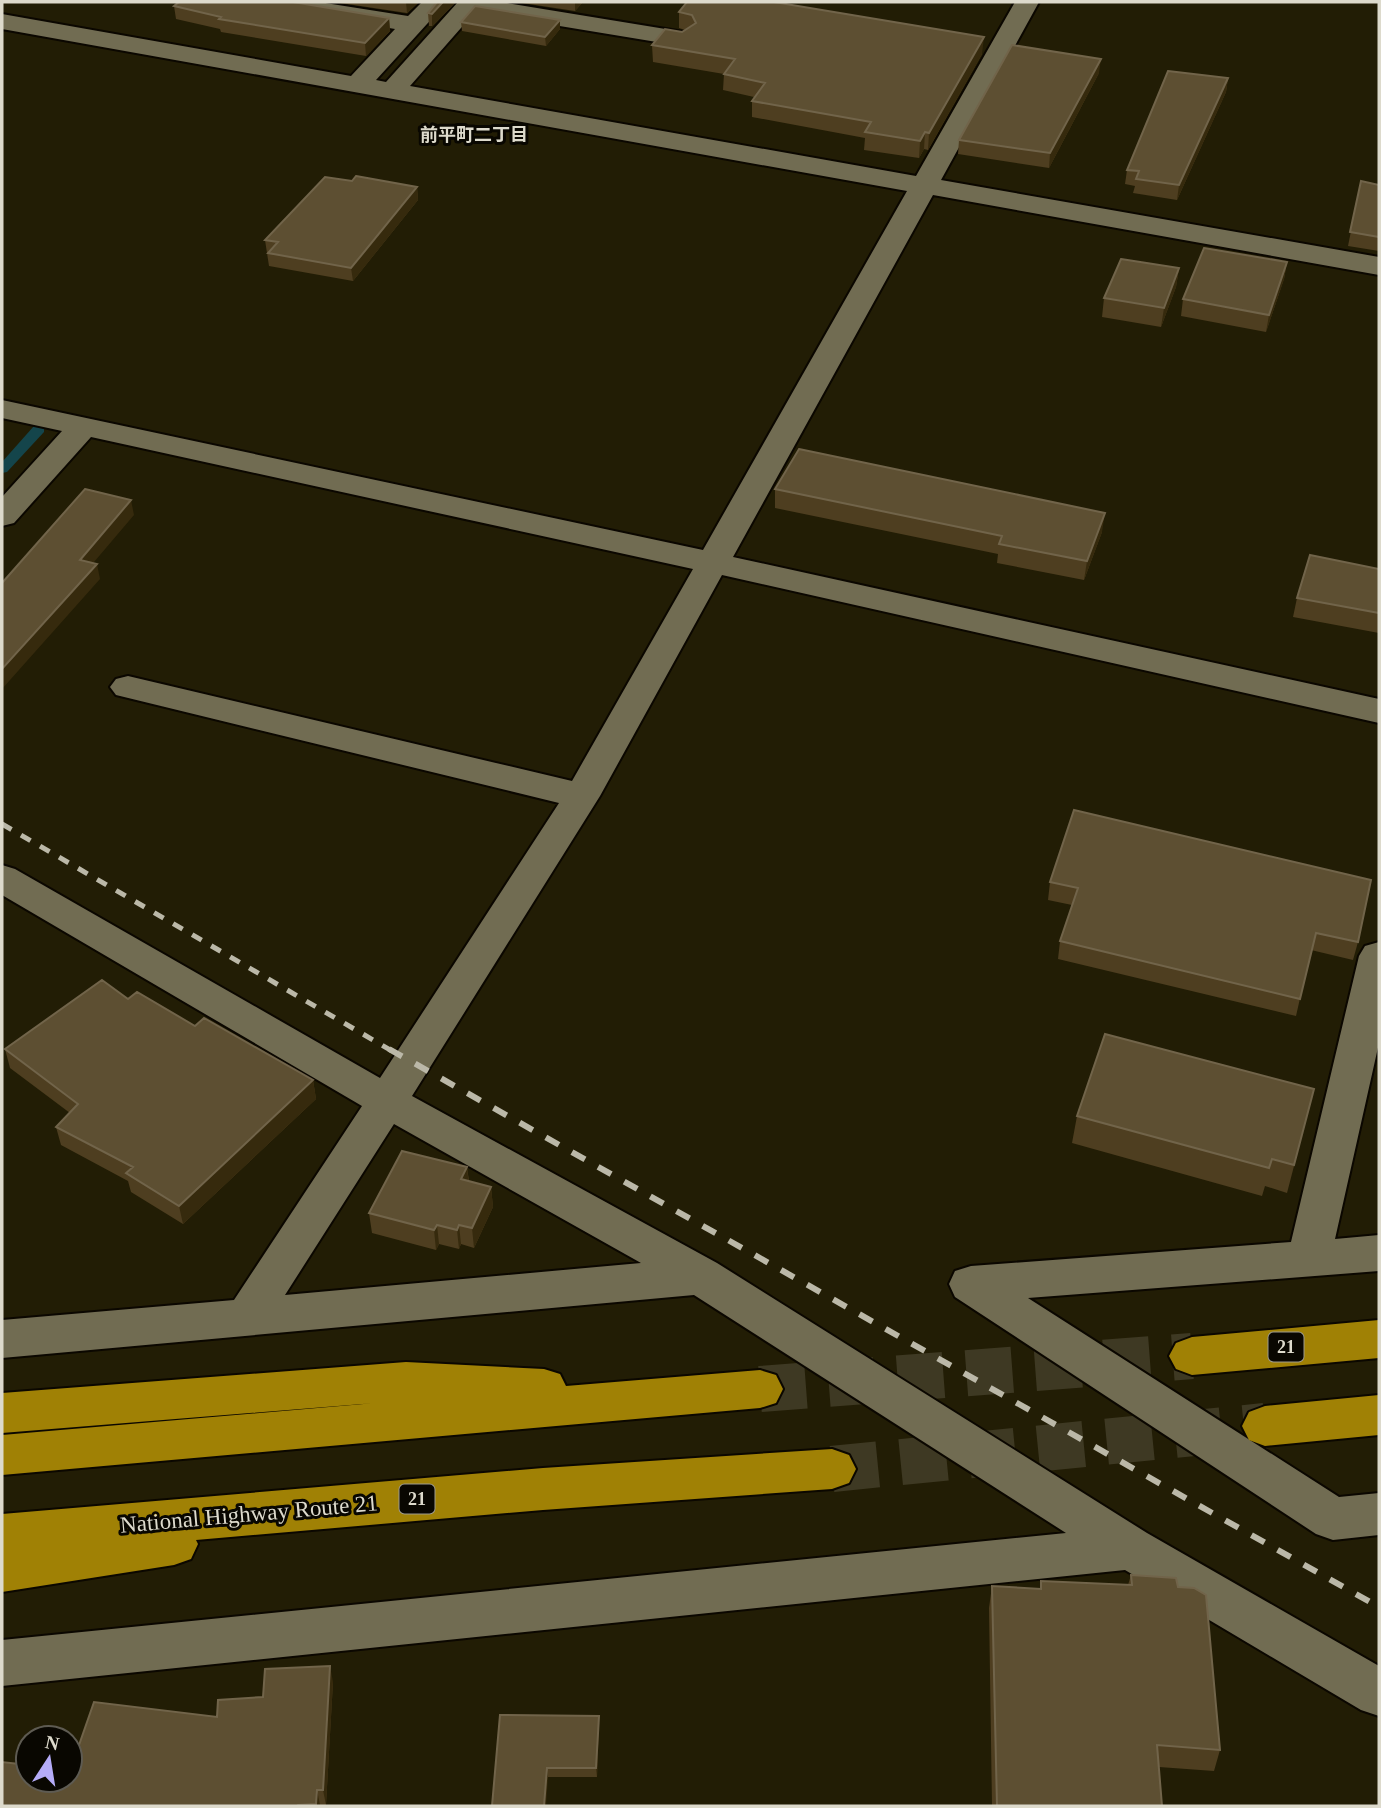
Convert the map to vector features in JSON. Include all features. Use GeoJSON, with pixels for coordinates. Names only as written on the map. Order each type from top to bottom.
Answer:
{"type":"FeatureCollection","features":[{"type":"Feature","properties":{"kind":"highway","name":"21"},"geometry":{"type":"LineString","coordinates":[[1192,1356],[1379,1339]]}},
{"type":"Feature","properties":{"kind":"highway"},"geometry":{"type":"LineString","coordinates":[[2,1413],[405,1381],[697,1394]]}},
{"type":"Feature","properties":{"kind":"highway"},"geometry":{"type":"LineString","coordinates":[[2,1455],[760,1389]]}},
{"type":"Feature","properties":{"kind":"highway"},"geometry":{"type":"LineString","coordinates":[[1265,1426],[1379,1415]]}},
{"type":"Feature","properties":{"kind":"highway","name":"National Highway Route 21"},"geometry":{"type":"LineString","coordinates":[[2,1535],[543,1489],[832,1469]]}},
{"type":"Feature","properties":{"kind":"highway"},"geometry":{"type":"LineString","coordinates":[[2,1570],[543,1489]]}},
{"type":"Feature","properties":{"kind":"street"},"geometry":{"type":"LineString","coordinates":[[276,2],[414,25]]}},
{"type":"Feature","properties":{"kind":"street"},"geometry":{"type":"LineString","coordinates":[[357,85],[435,2]]}},
{"type":"Feature","properties":{"kind":"street"},"geometry":{"type":"LineString","coordinates":[[246,1319],[582,796],[710,562],[1027,2]]}},
{"type":"Feature","properties":{"kind":"street"},"geometry":{"type":"LineString","coordinates":[[392,91],[470,3],[681,38]]}},
{"type":"Feature","properties":{"kind":"street"},"geometry":{"type":"LineString","coordinates":[[2,22],[1379,266]]}},
{"type":"Feature","properties":{"kind":"street"},"geometry":{"type":"LineString","coordinates":[[2,409],[710,562],[1379,711]]}},
{"type":"Feature","properties":{"kind":"street"},"geometry":{"type":"LineString","coordinates":[[2,516],[84,426]]}},
{"type":"Feature","properties":{"kind":"street"},"geometry":{"type":"LineString","coordinates":[[128,687],[582,796]]}},
{"type":"Feature","properties":{"kind":"street"},"geometry":{"type":"LineString","coordinates":[[2,878],[387,1101],[701,1276],[1130,1548],[1379,1693]]}},
{"type":"Feature","properties":{"kind":"street"},"geometry":{"type":"LineString","coordinates":[[1309,1258],[1379,956]]}},
{"type":"Feature","properties":{"kind":"street"},"geometry":{"type":"LineString","coordinates":[[1379,1253],[971,1284],[1333,1519],[1379,1514]]}},
{"type":"Feature","properties":{"kind":"street"},"geometry":{"type":"LineString","coordinates":[[2,1339],[701,1276]]}},
{"type":"Feature","properties":{"kind":"street"},"geometry":{"type":"LineString","coordinates":[[2,1663],[1130,1548]]}},
{"type":"Feature","properties":{"kind":"building"},"geometry":{"type":"Polygon","coordinates":[[[179,2],[293,2],[389,18],[365,43],[219,19],[221,17],[174,6],[179,2]]]}},
{"type":"Feature","properties":{"kind":"building"},"geometry":{"type":"Polygon","coordinates":[[[437,2],[443,2],[432,14],[428,13],[437,2]]]}},
{"type":"Feature","properties":{"kind":"building"},"geometry":{"type":"Polygon","coordinates":[[[687,2],[774,2],[984,37],[929,133],[925,132],[920,141],[865,132],[871,122],[752,101],[765,83],[724,74],[735,59],[652,45],[665,29],[682,32],[696,23],[692,15],[679,12],[687,2]]]}},
{"type":"Feature","properties":{"kind":"building"},"geometry":{"type":"Polygon","coordinates":[[[475,6],[560,20],[545,37],[461,22],[475,6]]]}},
{"type":"Feature","properties":{"kind":"building"},"geometry":{"type":"Polygon","coordinates":[[[1012,45],[1101,59],[1050,153],[959,140],[1012,45]]]}},
{"type":"Feature","properties":{"kind":"building"},"geometry":{"type":"Polygon","coordinates":[[[1168,71],[1228,78],[1179,185],[1136,179],[1139,171],[1127,170],[1168,71]]]}},
{"type":"Feature","properties":{"kind":"building"},"geometry":{"type":"Polygon","coordinates":[[[356,176],[417,187],[351,268],[268,253],[278,242],[265,240],[325,177],[352,181],[356,176]]]}},
{"type":"Feature","properties":{"kind":"building"},"geometry":{"type":"Polygon","coordinates":[[[1361,181],[1379,185],[1379,237],[1350,232],[1361,181]]]}},
{"type":"Feature","properties":{"kind":"building"},"geometry":{"type":"Polygon","coordinates":[[[1204,248],[1287,262],[1269,315],[1183,299],[1204,248]]]}},
{"type":"Feature","properties":{"kind":"building"},"geometry":{"type":"Polygon","coordinates":[[[1121,259],[1179,268],[1164,308],[1104,298],[1121,259]]]}},
{"type":"Feature","properties":{"kind":"building"},"geometry":{"type":"Polygon","coordinates":[[[799,449],[1105,513],[1087,561],[999,544],[1002,536],[775,489],[799,449]]]}},
{"type":"Feature","properties":{"kind":"building"},"geometry":{"type":"Polygon","coordinates":[[[85,489],[131,500],[80,560],[97,564],[2,669],[2,583],[85,489]]]}},
{"type":"Feature","properties":{"kind":"building"},"geometry":{"type":"Polygon","coordinates":[[[1310,555],[1379,569],[1379,613],[1297,598],[1310,555]]]}},
{"type":"Feature","properties":{"kind":"building"},"geometry":{"type":"Polygon","coordinates":[[[1074,810],[1371,880],[1358,942],[1316,933],[1300,999],[1060,941],[1078,888],[1050,882],[1074,810]]]}},
{"type":"Feature","properties":{"kind":"building"},"geometry":{"type":"Polygon","coordinates":[[[102,980],[128,999],[137,992],[195,1026],[204,1018],[313,1080],[179,1206],[126,1173],[133,1167],[56,1127],[78,1104],[5,1049],[102,980]]]}},
{"type":"Feature","properties":{"kind":"building"},"geometry":{"type":"Polygon","coordinates":[[[1105,1034],[1314,1089],[1294,1165],[1272,1159],[1269,1168],[1077,1116],[1105,1034]]]}},
{"type":"Feature","properties":{"kind":"building"},"geometry":{"type":"Polygon","coordinates":[[[402,1151],[467,1167],[461,1179],[491,1187],[472,1228],[459,1225],[457,1230],[437,1225],[434,1230],[369,1213],[402,1151]]]}},
{"type":"Feature","properties":{"kind":"building"},"geometry":{"type":"Polygon","coordinates":[[[1131,1575],[1176,1578],[1178,1587],[1194,1588],[1206,1595],[1220,1750],[1157,1745],[1162,1806],[997,1806],[992,1586],[1041,1589],[1041,1581],[1132,1585],[1131,1575]]]}},
{"type":"Feature","properties":{"kind":"building"},"geometry":{"type":"Polygon","coordinates":[[[330,1666],[323,1790],[317,1790],[316,1804],[2,1806],[2,1762],[14,1763],[14,1794],[84,1794],[84,1731],[94,1702],[217,1717],[218,1700],[263,1697],[265,1669],[330,1666]]]}},
{"type":"Feature","properties":{"kind":"building"},"geometry":{"type":"Polygon","coordinates":[[[500,1715],[599,1716],[596,1768],[547,1768],[544,1806],[492,1806],[500,1715]]]}},
{"type":"Feature","properties":{"kind":"waterway"},"geometry":{"type":"LineString","coordinates":[[2,469],[39,429]]}},
{"type":"Feature","properties":{"kind":"tunnel"},"geometry":{"type":"LineString","coordinates":[[760,1389],[1192,1356]]}},
{"type":"Feature","properties":{"kind":"tunnel"},"geometry":{"type":"LineString","coordinates":[[832,1469],[1265,1426]]}},
{"type":"Feature","properties":{"kind":"railway"},"geometry":{"type":"LineString","coordinates":[[2,824],[392,1051]]}},
{"type":"Feature","properties":{"kind":"railway"},"geometry":{"type":"LineString","coordinates":[[389,1049],[1379,1607]]}},
{"type":"Feature","properties":{"kind":"district","name":"前平町二丁目"},"geometry":{"type":"Point","coordinates":[474,135]}}]}
